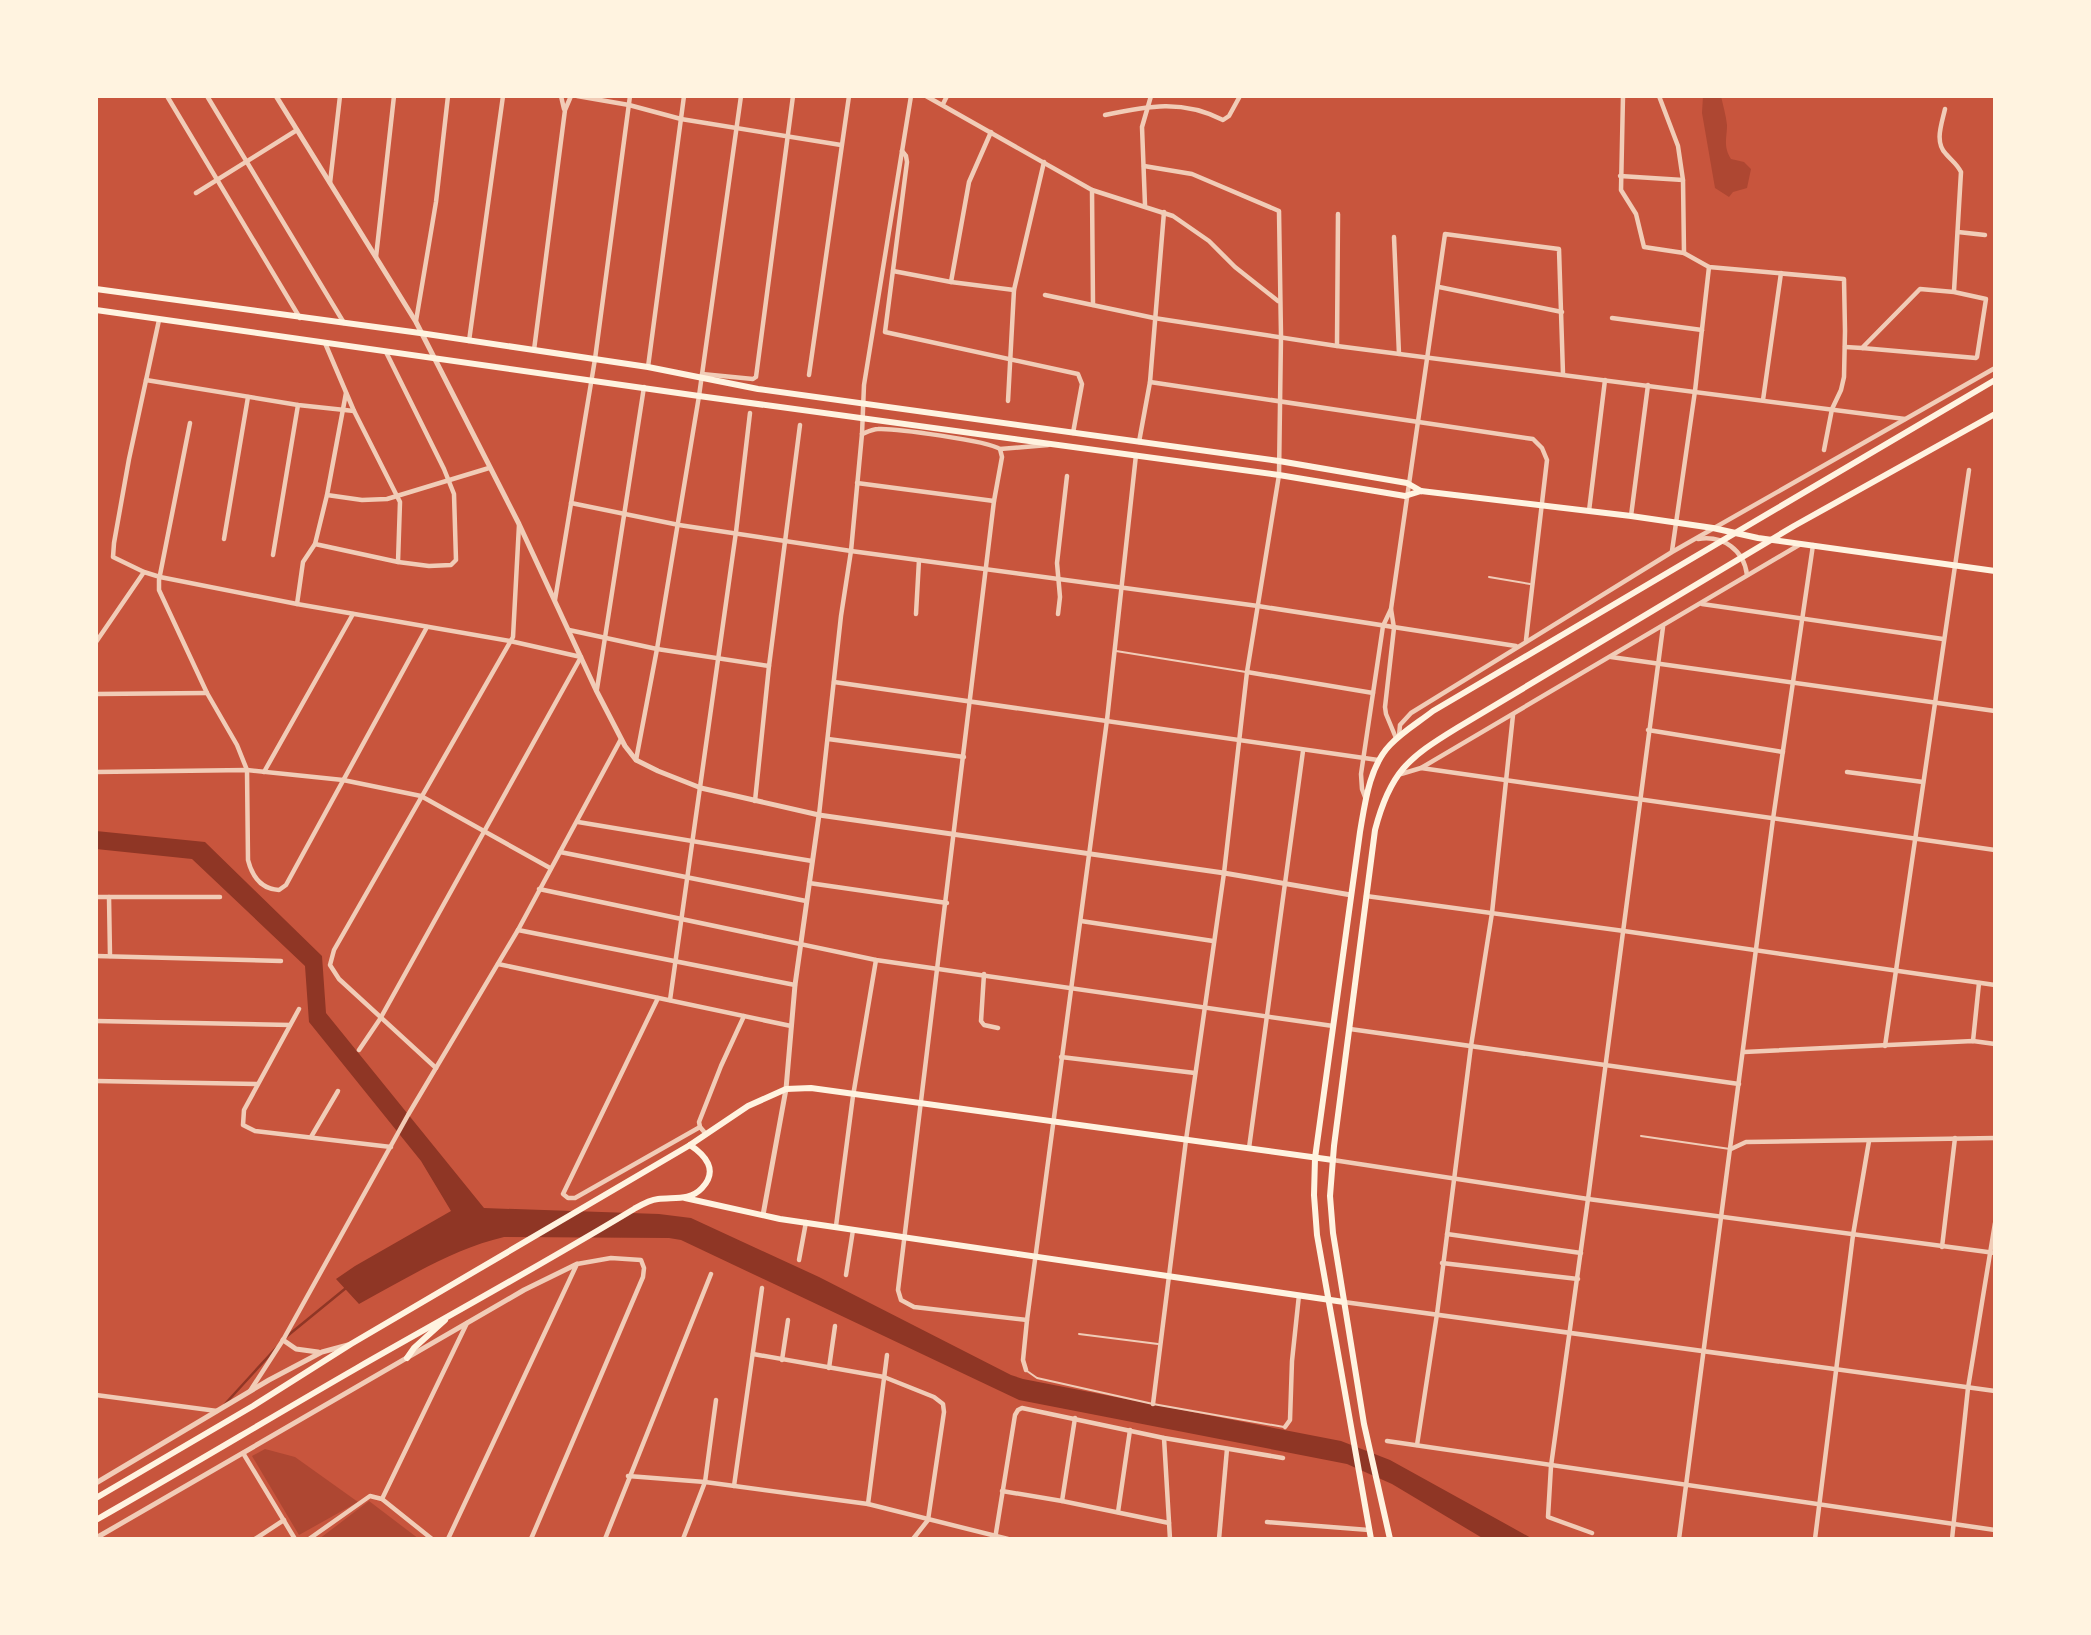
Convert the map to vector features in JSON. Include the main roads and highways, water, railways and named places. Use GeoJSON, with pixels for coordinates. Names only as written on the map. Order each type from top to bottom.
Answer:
{"type":"FeatureCollection","features":[{"type":"Feature","properties":{"kind":"main road"},"geometry":{"type":"LineString","coordinates":[[96,289],[594,359],[702,376],[758,389],[1279,461],[1407,483],[1421,491],[1630,516],[1801,544],[1995,571]]}},
{"type":"Feature","properties":{"kind":"main road"},"geometry":{"type":"LineString","coordinates":[[96,310],[1279,475],[1405,496],[1421,491]]}},
{"type":"Feature","properties":{"kind":"main road"},"geometry":{"type":"LineString","coordinates":[[1371,1539],[1317,1235],[1314,1195],[1315,1158],[1351,895],[1366,797],[1378,761],[1398,737],[1453,699],[1995,380]]}},
{"type":"Feature","properties":{"kind":"main road"},"geometry":{"type":"LineString","coordinates":[[1390,1539],[1364,1424],[1331,1218],[1333,1160],[1366,896],[1378,817],[1396,775],[1412,758],[1457,728],[1794,526],[1993,418]]}},
{"type":"Feature","properties":{"kind":"main road"},"geometry":{"type":"LineString","coordinates":[[96,1498],[253,1406],[351,1344],[690,1145],[748,1106],[786,1089],[811,1088],[853,1096],[1333,1160]]}},
{"type":"Feature","properties":{"kind":"main road"},"geometry":{"type":"LineString","coordinates":[[683,1198],[695,1194],[703,1187],[709,1173],[706,1158],[690,1145]]}},
{"type":"Feature","properties":{"kind":"main road"},"geometry":{"type":"LineString","coordinates":[[96,1520],[655,1199],[683,1198],[806,1223],[1344,1302]]}},
{"type":"Feature","properties":{"kind":"main road"},"geometry":{"type":"LineString","coordinates":[[407,1358],[414,1348],[436,1331],[448,1317]]}},
{"type":"Feature","properties":{"kind":"waterway"},"geometry":{"type":"LineString","coordinates":[[286,1337],[346,1288]]}},
{"type":"Feature","properties":{"kind":"waterway"},"geometry":{"type":"LineString","coordinates":[[225,1404],[277,1347]]}}]}
